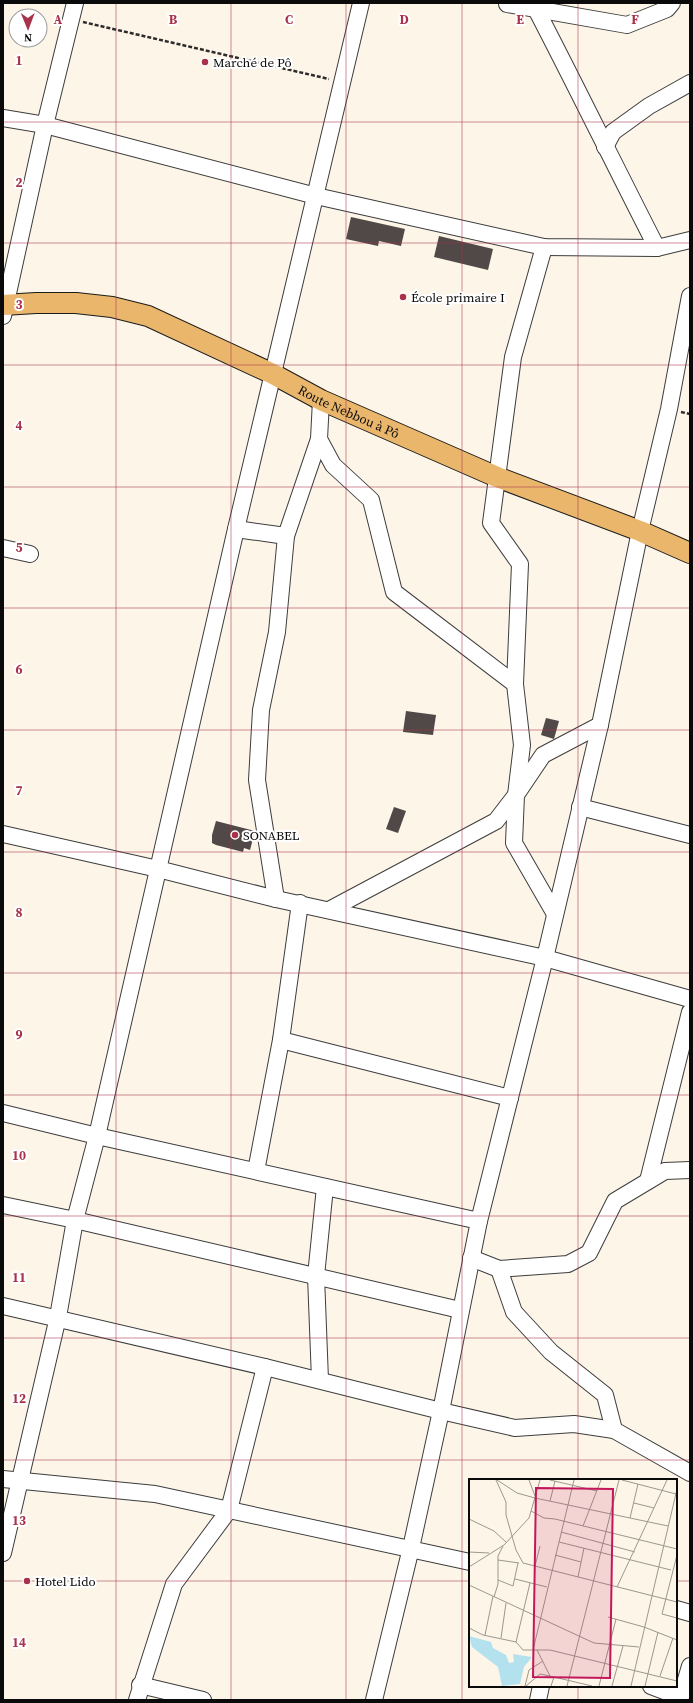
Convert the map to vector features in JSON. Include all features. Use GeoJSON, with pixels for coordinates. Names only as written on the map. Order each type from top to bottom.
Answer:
{"type":"FeatureCollection","features":[{"type":"Feature","properties":{"kind":"main road","name":"Route Nebbou à Pô"},"geometry":{"type":"LineString","coordinates":[[4,309],[36,303],[76,302],[119,308],[148,316],[273,374],[321,400],[496,477],[640,531],[690,553]]}},
{"type":"Feature","properties":{"kind":"street"},"geometry":{"type":"LineString","coordinates":[[4,309],[45,125],[75,3]]}},
{"type":"Feature","properties":{"kind":"street"},"geometry":{"type":"LineString","coordinates":[[3,1553],[58,1317],[75,1220],[97,1136],[236,529],[361,3]]}},
{"type":"Feature","properties":{"kind":"street"},"geometry":{"type":"LineString","coordinates":[[506,3],[627,25],[667,9],[672,3]]}},
{"type":"Feature","properties":{"kind":"street"},"geometry":{"type":"LineString","coordinates":[[536,9],[596,124],[604,147],[657,248]]}},
{"type":"Feature","properties":{"kind":"street"},"geometry":{"type":"LineString","coordinates":[[604,147],[613,132],[649,106],[690,83]]}},
{"type":"Feature","properties":{"kind":"street"},"geometry":{"type":"LineString","coordinates":[[3,118],[45,125],[316,196],[544,247],[657,248],[690,240]]}},
{"type":"Feature","properties":{"kind":"street"},"geometry":{"type":"LineString","coordinates":[[544,247],[513,357],[491,523],[520,564],[515,684],[522,745],[516,796],[514,843],[555,914]]}},
{"type":"Feature","properties":{"kind":"street"},"geometry":{"type":"LineString","coordinates":[[374,1700],[441,1411],[479,1221],[600,725],[640,531],[669,409],[690,296]]}},
{"type":"Feature","properties":{"kind":"street"},"geometry":{"type":"LineString","coordinates":[[276,899],[257,780],[261,710],[277,632],[286,536],[319,439],[321,400]]}},
{"type":"Feature","properties":{"kind":"street"},"geometry":{"type":"LineString","coordinates":[[319,439],[333,465],[371,500],[394,592],[515,684]]}},
{"type":"Feature","properties":{"kind":"street"},"geometry":{"type":"LineString","coordinates":[[236,529],[286,536]]}},
{"type":"Feature","properties":{"kind":"street"},"geometry":{"type":"LineString","coordinates":[[3,548],[30,554]]}},
{"type":"Feature","properties":{"kind":"street"},"geometry":{"type":"LineString","coordinates":[[329,910],[496,821],[516,796],[543,755],[600,725]]}},
{"type":"Feature","properties":{"kind":"street"},"geometry":{"type":"LineString","coordinates":[[580,808],[690,835]]}},
{"type":"Feature","properties":{"kind":"street"},"geometry":{"type":"LineString","coordinates":[[3,834],[158,869],[276,899],[544,958],[690,999]]}},
{"type":"Feature","properties":{"kind":"street"},"geometry":{"type":"LineString","coordinates":[[256,1171],[281,1040],[300,904]]}},
{"type":"Feature","properties":{"kind":"street"},"geometry":{"type":"LineString","coordinates":[[648,1181],[690,1012]]}},
{"type":"Feature","properties":{"kind":"street"},"geometry":{"type":"LineString","coordinates":[[281,1040],[510,1098]]}},
{"type":"Feature","properties":{"kind":"street"},"geometry":{"type":"LineString","coordinates":[[3,1113],[97,1136],[479,1221]]}},
{"type":"Feature","properties":{"kind":"street"},"geometry":{"type":"LineString","coordinates":[[471,1258],[499,1269],[568,1264],[589,1253],[615,1201],[665,1171],[690,1170]]}},
{"type":"Feature","properties":{"kind":"street"},"geometry":{"type":"LineString","coordinates":[[320,1380],[316,1276],[325,1187]]}},
{"type":"Feature","properties":{"kind":"street"},"geometry":{"type":"LineString","coordinates":[[3,1205],[75,1220],[460,1310]]}},
{"type":"Feature","properties":{"kind":"street"},"geometry":{"type":"LineString","coordinates":[[499,1269],[514,1312],[551,1352],[605,1395],[614,1430]]}},
{"type":"Feature","properties":{"kind":"street"},"geometry":{"type":"LineString","coordinates":[[3,1306],[58,1317],[515,1428],[574,1424],[614,1430],[690,1473]]}},
{"type":"Feature","properties":{"kind":"street"},"geometry":{"type":"LineString","coordinates":[[203,1700],[138,1693],[174,1584],[229,1510],[265,1367]]}},
{"type":"Feature","properties":{"kind":"street"},"geometry":{"type":"LineString","coordinates":[[3,1479],[155,1494],[469,1562]]}},
{"type":"Feature","properties":{"kind":"street"},"geometry":{"type":"LineString","coordinates":[[677,1610],[690,1613]]}},
{"type":"Feature","properties":{"kind":"street"},"geometry":{"type":"LineString","coordinates":[[654,1687],[680,1698],[690,1666]]}},
{"type":"Feature","properties":{"kind":"street"},"geometry":{"type":"LineString","coordinates":[[538,1700],[541,1687]]}},
{"type":"Feature","properties":{"kind":"path"},"geometry":{"type":"LineString","coordinates":[[71,19],[342,82]]}},
{"type":"Feature","properties":{"kind":"building"},"geometry":{"type":"Polygon","coordinates":[[[351,217],[405,229],[401,246],[379,241],[378,246],[346,239],[351,217]]]}},
{"type":"Feature","properties":{"kind":"building"},"geometry":{"type":"Polygon","coordinates":[[[439,236],[493,249],[488,270],[434,257],[439,236]]]}},
{"type":"Feature","properties":{"kind":"building"},"geometry":{"type":"Polygon","coordinates":[[[406,711],[436,715],[433,735],[403,732],[406,711]]]}},
{"type":"Feature","properties":{"kind":"building"},"geometry":{"type":"Polygon","coordinates":[[[546,718],[559,721],[554,739],[541,735],[546,718]]]}},
{"type":"Feature","properties":{"kind":"building"},"geometry":{"type":"Polygon","coordinates":[[[394,807],[406,811],[398,833],[386,829],[394,807]]]}},
{"type":"Feature","properties":{"kind":"building"},"geometry":{"type":"Polygon","coordinates":[[[216,821],[255,831],[250,850],[244,848],[243,852],[212,843],[212,835],[216,821]]]}},
{"type":"Feature","properties":{"kind":"place","name":"Marché de Pô"},"geometry":{"type":"Point","coordinates":[205,62]}},
{"type":"Feature","properties":{"kind":"place","name":"École primaire I"},"geometry":{"type":"Point","coordinates":[403,297]}},
{"type":"Feature","properties":{"kind":"place","name":"SONABEL"},"geometry":{"type":"Point","coordinates":[235,835]}},
{"type":"Feature","properties":{"kind":"place","name":"Hotel Lido"},"geometry":{"type":"Point","coordinates":[27,1581]}}]}
